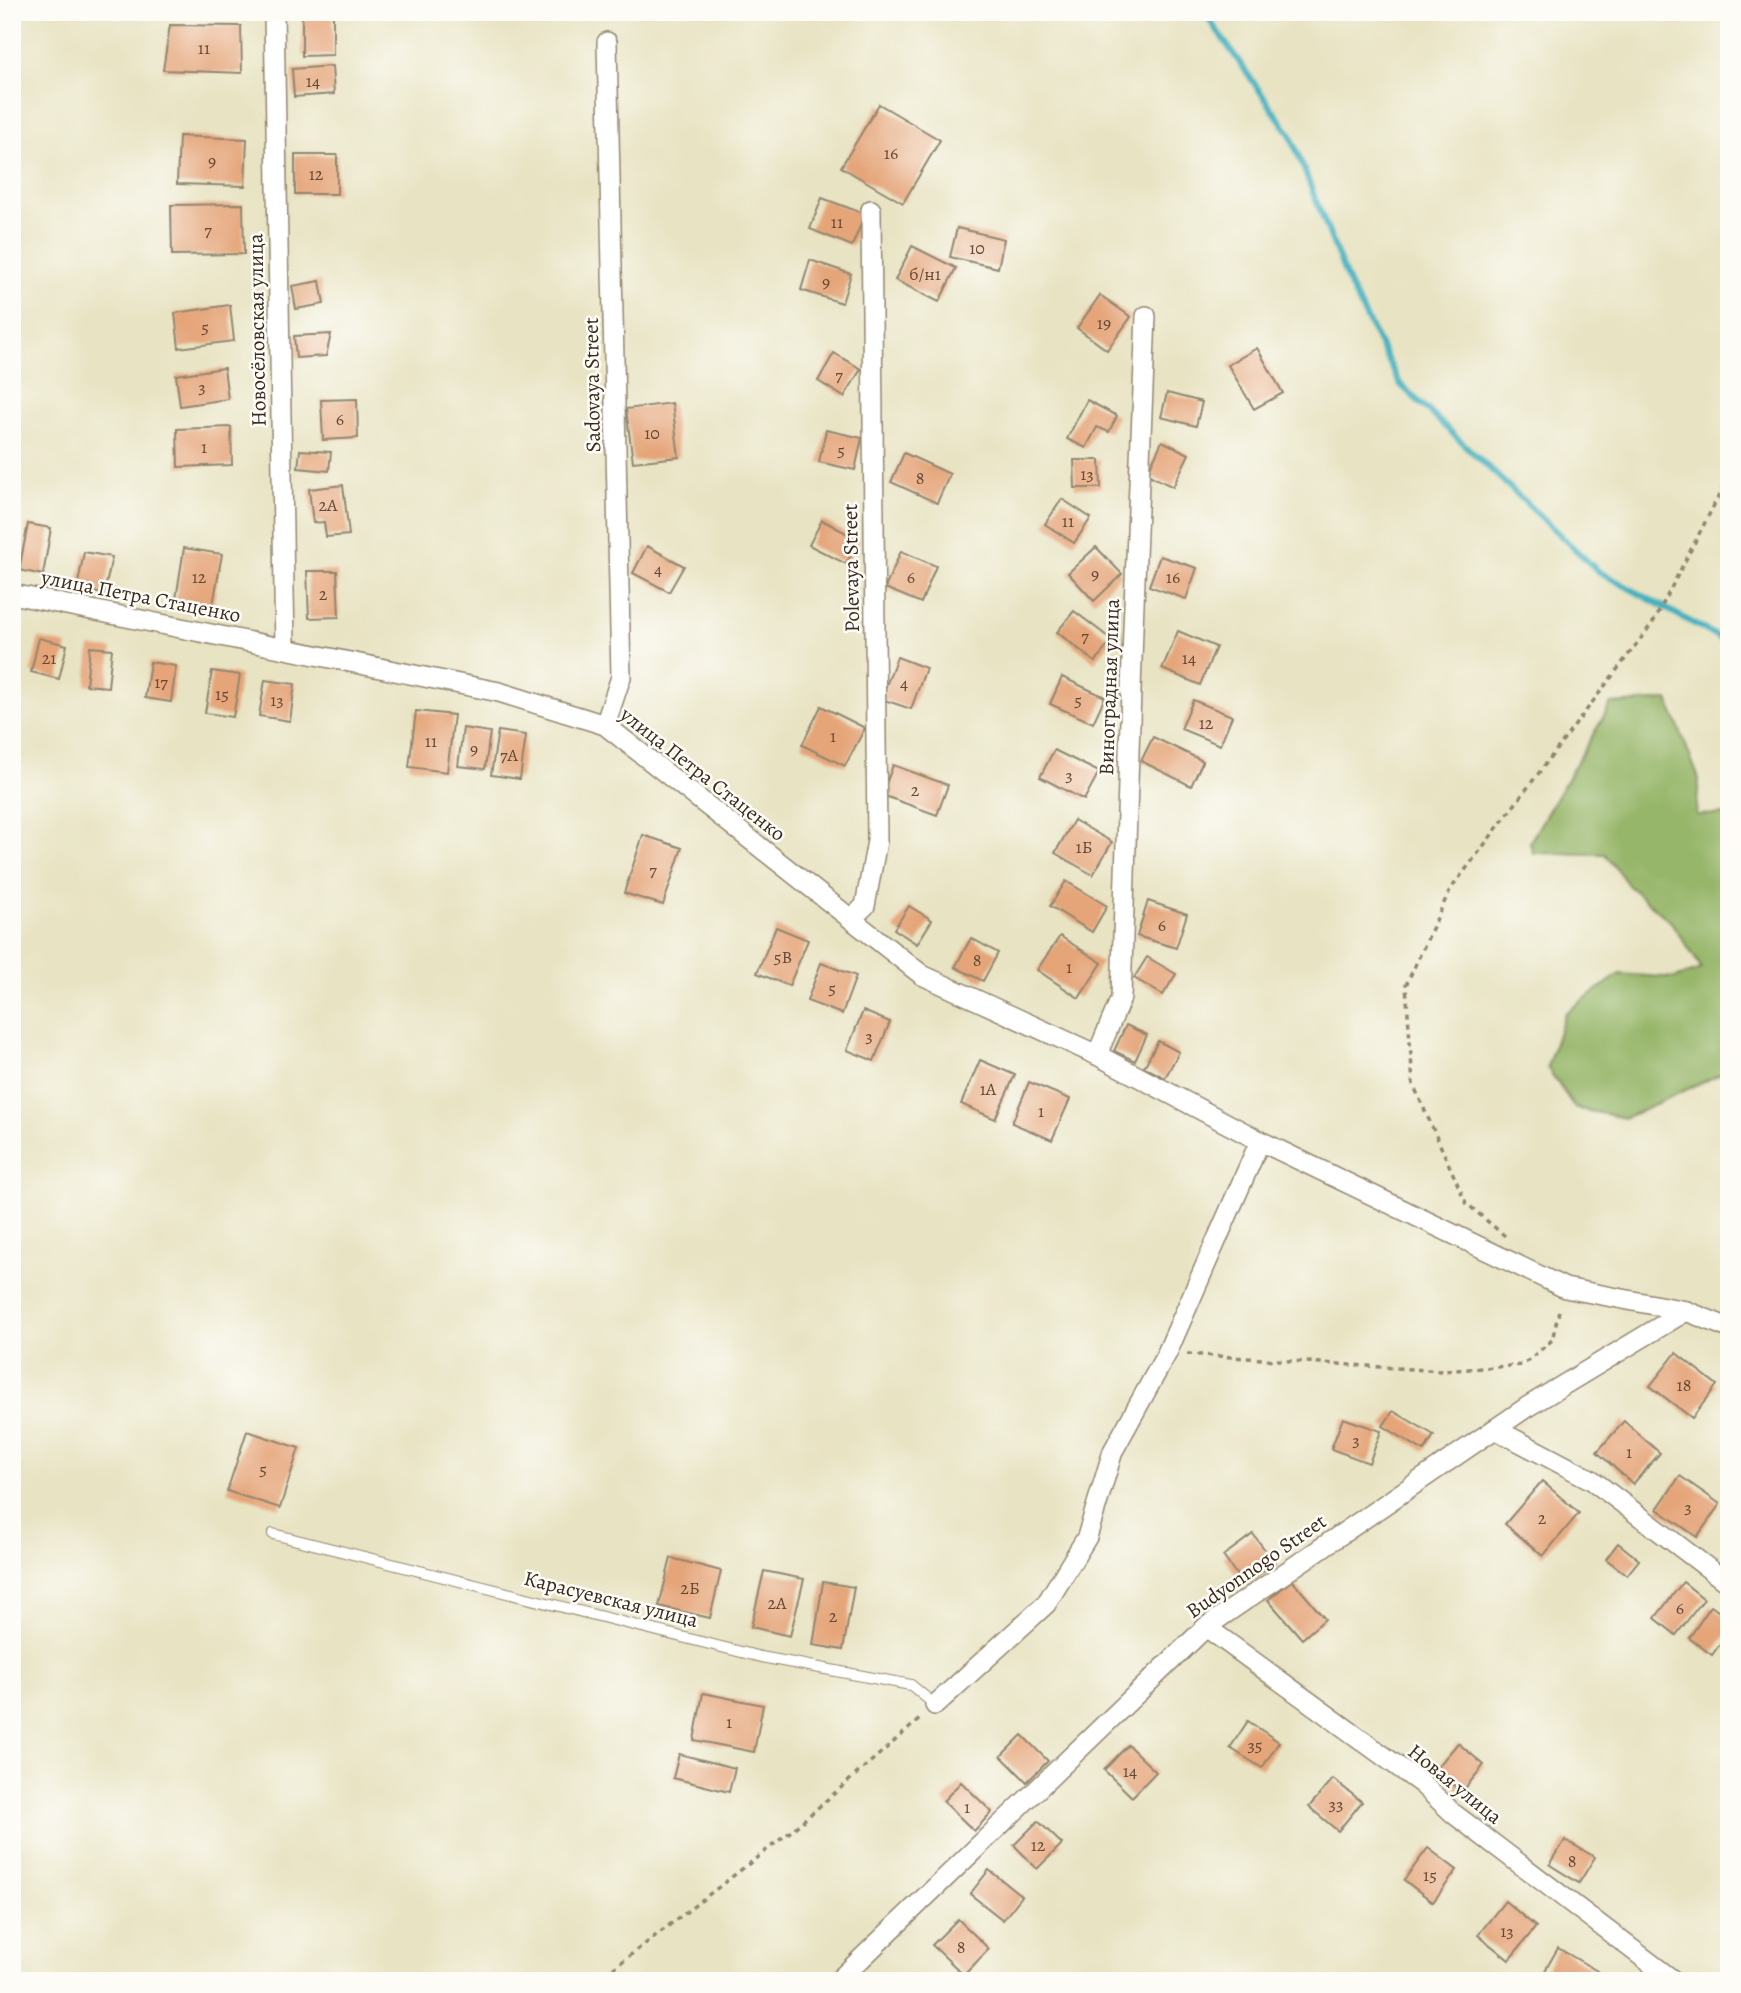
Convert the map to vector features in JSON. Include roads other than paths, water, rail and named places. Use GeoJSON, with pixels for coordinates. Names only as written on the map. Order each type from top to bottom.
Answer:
{"type":"FeatureCollection","features":[{"type":"Feature","properties":{"kind":"street","name":"Новосёловская улица"},"geometry":{"type":"LineString","coordinates":[[274,12],[285,648]]}},
{"type":"Feature","properties":{"kind":"street","name":"Sadovaya Street"},"geometry":{"type":"LineString","coordinates":[[605,725],[621,677],[607,42]]}},
{"type":"Feature","properties":{"kind":"street","name":"Polevaya Street"},"geometry":{"type":"LineString","coordinates":[[852,918],[865,906],[877,841],[871,210]]}},
{"type":"Feature","properties":{"kind":"street","name":"Виноградная улица"},"geometry":{"type":"LineString","coordinates":[[1097,1055],[1121,998],[1146,316]]}},
{"type":"Feature","properties":{"kind":"street","name":"улица Петра Стаценко"},"geometry":{"type":"LineString","coordinates":[[12,594],[499,692],[605,725],[922,975],[1097,1055],[1260,1141],[1565,1288],[1686,1311]]}},
{"type":"Feature","properties":{"kind":"street"},"geometry":{"type":"LineString","coordinates":[[936,1705],[1046,1604],[1087,1537],[1113,1451],[1167,1353],[1260,1141]]}},
{"type":"Feature","properties":{"kind":"street"},"geometry":{"type":"LineString","coordinates":[[1686,1311],[1729,1328]]}},
{"type":"Feature","properties":{"kind":"street","name":"Budyonnogo Street"},"geometry":{"type":"LineString","coordinates":[[838,1981],[1206,1626],[1527,1407],[1686,1311]]}},
{"type":"Feature","properties":{"kind":"street"},"geometry":{"type":"LineString","coordinates":[[1495,1429],[1592,1480],[1729,1584]]}},
{"type":"Feature","properties":{"kind":"street","name":"Новая улица"},"geometry":{"type":"LineString","coordinates":[[1206,1626],[1422,1784],[1454,1814],[1674,1981]]}},
{"type":"Feature","properties":{"kind":"lane","name":"Карасуевская улица"},"geometry":{"type":"LineString","coordinates":[[273,1534],[761,1657],[911,1685],[936,1705]]}},
{"type":"Feature","properties":{"kind":"waterway"},"geometry":{"type":"LineString","coordinates":[[1204,12],[1290,134],[1349,284],[1400,384],[1598,571],[1729,643]]}}]}
